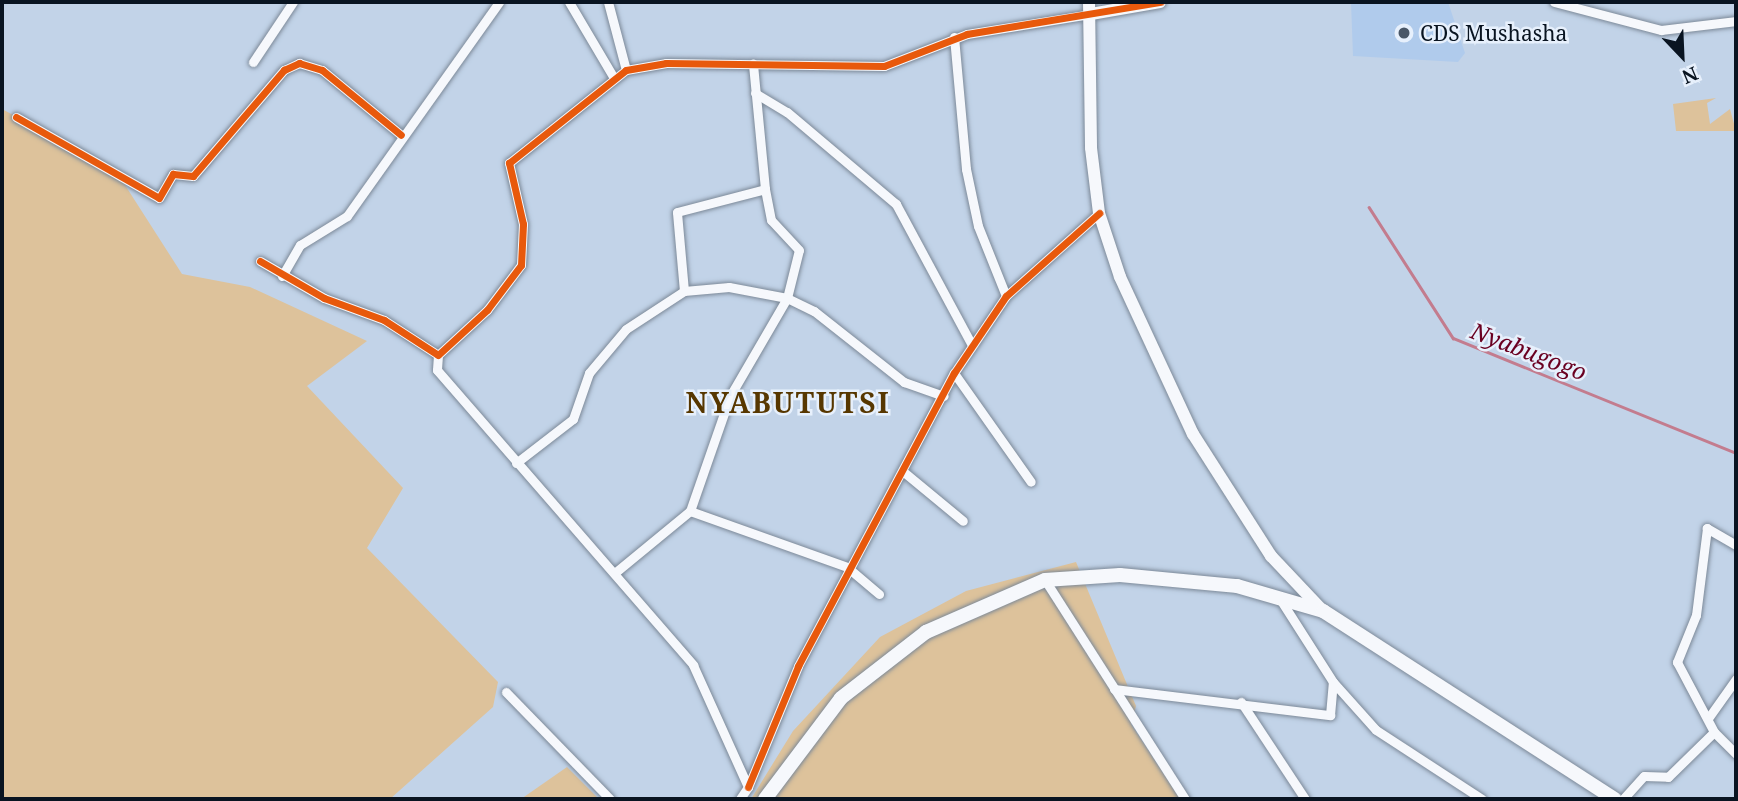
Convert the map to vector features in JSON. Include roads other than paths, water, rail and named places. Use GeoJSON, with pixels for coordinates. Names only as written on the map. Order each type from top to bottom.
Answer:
{"type":"FeatureCollection","features":[{"type":"Feature","properties":{"kind":"main road"},"geometry":{"type":"LineString","coordinates":[[765,799],[833,707],[891,655],[986,601],[1045,580],[1185,578],[1277,595],[1323,611],[1615,799]]}},
{"type":"Feature","properties":{"kind":"street"},"geometry":{"type":"LineString","coordinates":[[253,62],[293,2]]}},
{"type":"Feature","properties":{"kind":"street"},"geometry":{"type":"LineString","coordinates":[[282,276],[300,245],[347,216],[401,135],[436,98],[499,2]]}},
{"type":"Feature","properties":{"kind":"street"},"geometry":{"type":"LineString","coordinates":[[569,2],[614,78]]}},
{"type":"Feature","properties":{"kind":"street"},"geometry":{"type":"LineString","coordinates":[[608,2],[626,70]]}},
{"type":"Feature","properties":{"kind":"street"},"geometry":{"type":"LineString","coordinates":[[748,787],[694,665],[617,571],[516,463],[437,370],[438,355],[487,310],[521,265],[523,224],[509,163],[626,70],[753,64],[884,66],[954,37],[1090,8],[1160,2]]}},
{"type":"Feature","properties":{"kind":"street"},"geometry":{"type":"LineString","coordinates":[[1554,2],[1661,30],[1736,21]]}},
{"type":"Feature","properties":{"kind":"street"},"geometry":{"type":"LineString","coordinates":[[1090,8],[1091,148],[1099,213],[1120,277],[1193,434],[1271,556],[1323,611]]}},
{"type":"Feature","properties":{"kind":"street"},"geometry":{"type":"LineString","coordinates":[[954,37],[966,169],[981,235],[1006,296]]}},
{"type":"Feature","properties":{"kind":"street"},"geometry":{"type":"LineString","coordinates":[[16,117],[159,198],[173,174],[193,176],[284,71],[299,63],[323,70],[401,135]]}},
{"type":"Feature","properties":{"kind":"street"},"geometry":{"type":"LineString","coordinates":[[617,571],[690,511],[725,407],[787,298],[799,250],[771,220],[765,189],[753,64]]}},
{"type":"Feature","properties":{"kind":"street"},"geometry":{"type":"LineString","coordinates":[[755,93],[787,112],[896,204],[972,345]]}},
{"type":"Feature","properties":{"kind":"street"},"geometry":{"type":"LineString","coordinates":[[684,291],[677,212],[765,189]]}},
{"type":"Feature","properties":{"kind":"street"},"geometry":{"type":"LineString","coordinates":[[740,799],[748,787],[847,568],[905,473],[954,373],[1006,296],[1099,213]]}},
{"type":"Feature","properties":{"kind":"street"},"geometry":{"type":"LineString","coordinates":[[260,261],[282,276],[384,320],[438,355]]}},
{"type":"Feature","properties":{"kind":"street"},"geometry":{"type":"LineString","coordinates":[[516,463],[573,419],[589,373],[609,346],[684,291],[729,287],[787,298],[814,311],[904,382],[944,396]]}},
{"type":"Feature","properties":{"kind":"street"},"geometry":{"type":"LineString","coordinates":[[954,373],[1031,482]]}},
{"type":"Feature","properties":{"kind":"street"},"geometry":{"type":"LineString","coordinates":[[905,473],[964,521]]}},
{"type":"Feature","properties":{"kind":"street"},"geometry":{"type":"LineString","coordinates":[[690,511],[847,568],[879,594]]}},
{"type":"Feature","properties":{"kind":"street"},"geometry":{"type":"LineString","coordinates":[[1736,545],[1707,527],[1696,615],[1677,662],[1709,717],[1713,732],[1736,754]]}},
{"type":"Feature","properties":{"kind":"street"},"geometry":{"type":"LineString","coordinates":[[1045,580],[1185,799]]}},
{"type":"Feature","properties":{"kind":"street"},"geometry":{"type":"LineString","coordinates":[[1277,595],[1333,682],[1376,730],[1482,799]]}},
{"type":"Feature","properties":{"kind":"street"},"geometry":{"type":"LineString","coordinates":[[1709,717],[1736,679]]}},
{"type":"Feature","properties":{"kind":"street"},"geometry":{"type":"LineString","coordinates":[[1114,689],[1241,702],[1330,715],[1333,682]]}},
{"type":"Feature","properties":{"kind":"street"},"geometry":{"type":"LineString","coordinates":[[506,692],[610,799]]}},
{"type":"Feature","properties":{"kind":"street"},"geometry":{"type":"LineString","coordinates":[[1241,702],[1305,799]]}},
{"type":"Feature","properties":{"kind":"street"},"geometry":{"type":"LineString","coordinates":[[1623,799],[1644,776],[1668,777],[1713,732]]}},
{"type":"Feature","properties":{"kind":"street"},"geometry":{"type":"LineString","coordinates":[[1299,790],[1312,799]]}},
{"type":"Feature","properties":{"kind":"waterway","name":"Nyabugogo"},"geometry":{"type":"LineString","coordinates":[[1369,207],[1453,338],[1736,453]]}},
{"type":"Feature","properties":{"kind":"place","name":"CDS Mushasha"},"geometry":{"type":"Point","coordinates":[1404,33]}},
{"type":"Feature","properties":{"kind":"district","name":"NYABUTUTSI"},"geometry":{"type":"Point","coordinates":[788,402]}}]}
